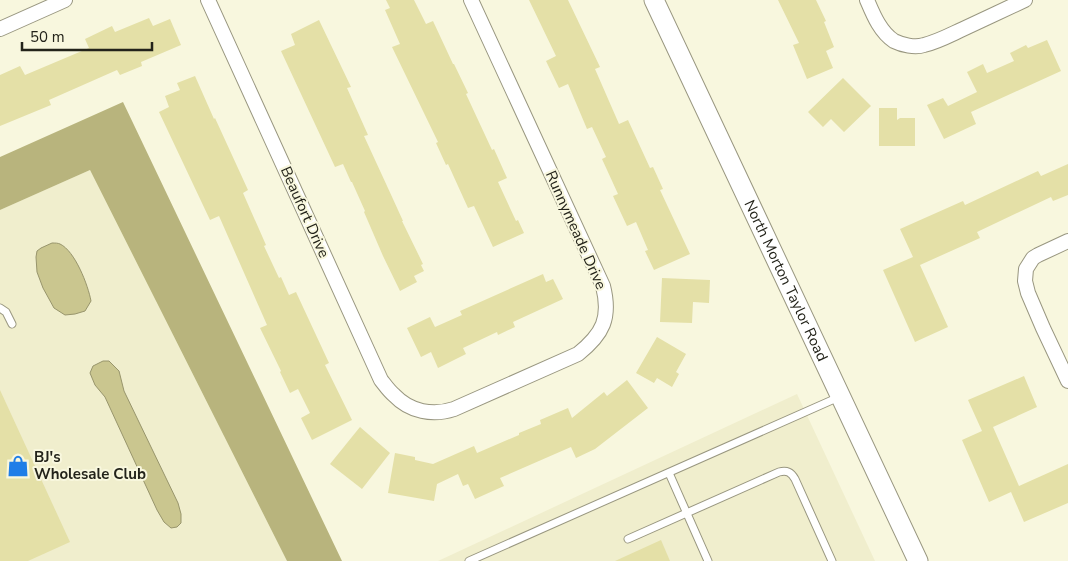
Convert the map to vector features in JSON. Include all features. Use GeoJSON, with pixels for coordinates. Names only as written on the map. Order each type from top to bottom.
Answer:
{"type":"FeatureCollection","features":[{"type":"Feature","properties":{"kind":"street"},"geometry":{"type":"LineString","coordinates":[[0,29],[65,0]]}},
{"type":"Feature","properties":{"kind":"street","name":"Beaufort Drive"},"geometry":{"type":"LineString","coordinates":[[208,0],[381,380],[394,396],[417,410]]}},
{"type":"Feature","properties":{"kind":"street","name":"Runnymeade Drive"},"geometry":{"type":"LineString","coordinates":[[417,410],[430,412],[454,409],[578,354],[591,344],[598,335],[605,316],[606,306],[603,286],[471,0]]}},
{"type":"Feature","properties":{"kind":"street","name":"North Morton Taylor Road"},"geometry":{"type":"LineString","coordinates":[[654,0],[918,561]]}},
{"type":"Feature","properties":{"kind":"street"},"geometry":{"type":"LineString","coordinates":[[866,0],[886,34],[903,44],[923,46],[1025,0]]}},
{"type":"Feature","properties":{"kind":"street"},"geometry":{"type":"LineString","coordinates":[[1068,241],[1033,258],[1026,269],[1025,282],[1043,328],[1068,381]]}},
{"type":"Feature","properties":{"kind":"lane"},"geometry":{"type":"LineString","coordinates":[[0,308],[6,312],[12,324]]}},
{"type":"Feature","properties":{"kind":"lane"},"geometry":{"type":"LineString","coordinates":[[469,561],[840,397]]}},
{"type":"Feature","properties":{"kind":"lane"},"geometry":{"type":"LineString","coordinates":[[628,540],[785,470],[791,473],[795,479],[832,561]]}},
{"type":"Feature","properties":{"kind":"lane"},"geometry":{"type":"LineString","coordinates":[[669,473],[708,561]]}},
{"type":"Feature","properties":{"kind":"shaded area"},"geometry":{"type":"Polygon","coordinates":[[[123,102],[342,561],[287,561],[90,170],[0,210],[0,157],[123,102]]]}},
{"type":"Feature","properties":{"kind":"shaded area"},"geometry":{"type":"Polygon","coordinates":[[[90,170],[287,561],[0,561],[0,210],[90,170]]]}},
{"type":"Feature","properties":{"kind":"shaded area"},"geometry":{"type":"Polygon","coordinates":[[[52,243],[66,248],[80,269],[91,301],[85,311],[65,315],[54,308],[43,288],[37,272],[37,251],[52,243]]]}},
{"type":"Feature","properties":{"kind":"shaded area"},"geometry":{"type":"Polygon","coordinates":[[[103,361],[109,361],[119,371],[124,391],[178,503],[181,523],[177,527],[171,528],[164,522],[157,510],[105,397],[95,385],[90,373],[93,366],[103,361]]]}},
{"type":"Feature","properties":{"kind":"shaded area"},"geometry":{"type":"Polygon","coordinates":[[[797,394],[875,561],[438,561],[797,394]]]}},
{"type":"Feature","properties":{"kind":"building"},"geometry":{"type":"Polygon","coordinates":[[[386,0],[414,0],[426,24],[433,21],[468,93],[466,94],[492,150],[494,149],[507,178],[498,182],[516,221],[518,220],[524,233],[493,247],[474,206],[468,208],[448,164],[446,165],[436,143],[438,142],[392,47],[400,44],[385,10],[390,8],[386,0]]]}},
{"type":"Feature","properties":{"kind":"building"},"geometry":{"type":"Polygon","coordinates":[[[529,0],[568,0],[600,67],[595,69],[619,124],[628,120],[650,168],[653,167],[663,189],[660,190],[690,254],[654,270],[645,251],[648,250],[636,222],[627,226],[613,196],[618,194],[602,159],[606,157],[592,127],[587,129],[568,84],[559,88],[546,61],[556,56],[529,0]]]}},
{"type":"Feature","properties":{"kind":"building"},"geometry":{"type":"Polygon","coordinates":[[[778,0],[816,0],[826,21],[824,22],[834,47],[826,51],[833,68],[807,79],[793,45],[799,43],[778,0]]]}},
{"type":"Feature","properties":{"kind":"building"},"geometry":{"type":"Polygon","coordinates":[[[149,18],[153,26],[170,19],[181,45],[141,62],[142,66],[120,75],[117,70],[49,100],[51,105],[0,126],[0,75],[20,66],[25,75],[89,48],[85,39],[112,26],[115,32],[149,18]]]}},
{"type":"Feature","properties":{"kind":"building"},"geometry":{"type":"Polygon","coordinates":[[[319,20],[351,87],[347,88],[368,135],[364,136],[423,264],[421,265],[424,271],[414,276],[417,282],[400,291],[352,182],[343,164],[335,167],[281,51],[295,45],[291,34],[319,20]]]}},
{"type":"Feature","properties":{"kind":"building"},"geometry":{"type":"Polygon","coordinates":[[[1047,40],[1061,71],[971,112],[976,124],[944,139],[927,105],[943,98],[948,106],[977,92],[967,72],[983,64],[987,73],[1014,61],[1010,53],[1026,45],[1028,48],[1047,40]]]}},
{"type":"Feature","properties":{"kind":"building"},"geometry":{"type":"Polygon","coordinates":[[[195,76],[248,190],[243,193],[266,245],[264,246],[289,295],[296,292],[329,363],[325,365],[352,420],[312,440],[301,418],[310,413],[298,389],[290,393],[280,372],[260,328],[267,325],[219,216],[210,220],[159,112],[169,107],[165,96],[180,90],[177,83],[195,76]]]}},
{"type":"Feature","properties":{"kind":"building"},"geometry":{"type":"Polygon","coordinates":[[[843,78],[871,106],[844,132],[831,119],[823,127],[808,112],[843,78]]]}},
{"type":"Feature","properties":{"kind":"building"},"geometry":{"type":"Polygon","coordinates":[[[879,108],[897,108],[897,120],[900,118],[915,118],[915,146],[879,146],[879,108]]]}},
{"type":"Feature","properties":{"kind":"building"},"geometry":{"type":"Polygon","coordinates":[[[1068,164],[1068,195],[1053,201],[1051,197],[977,232],[980,238],[920,265],[948,327],[915,342],[883,270],[913,257],[900,229],[963,201],[965,205],[1038,171],[1041,176],[1068,164]]]}},
{"type":"Feature","properties":{"kind":"building"},"geometry":{"type":"Polygon","coordinates":[[[543,274],[546,282],[553,279],[563,299],[513,322],[515,327],[498,335],[497,332],[463,348],[466,354],[438,368],[431,352],[421,357],[407,328],[430,317],[435,327],[462,315],[460,311],[543,274]]]}},
{"type":"Feature","properties":{"kind":"building"},"geometry":{"type":"Polygon","coordinates":[[[662,278],[710,280],[709,303],[693,302],[692,323],[660,322],[662,278]]]}},
{"type":"Feature","properties":{"kind":"building"},"geometry":{"type":"Polygon","coordinates":[[[657,337],[686,354],[676,372],[679,374],[672,387],[657,378],[654,383],[636,373],[657,337]]]}},
{"type":"Feature","properties":{"kind":"building"},"geometry":{"type":"Polygon","coordinates":[[[1024,376],[1037,407],[993,427],[1019,486],[1068,464],[1068,503],[1024,522],[1011,492],[989,502],[962,440],[982,431],[968,400],[1024,376]]]}},
{"type":"Feature","properties":{"kind":"building"},"geometry":{"type":"Polygon","coordinates":[[[627,380],[648,408],[595,449],[576,458],[571,447],[500,478],[504,486],[475,499],[468,484],[463,486],[458,474],[437,484],[434,501],[388,493],[395,453],[415,457],[415,460],[433,464],[474,446],[477,453],[519,435],[519,433],[541,424],[540,420],[568,408],[572,418],[604,392],[607,396],[627,380]]]}},
{"type":"Feature","properties":{"kind":"building","name":"BJ's Wholesale Club"},"geometry":{"type":"Polygon","coordinates":[[[0,390],[70,542],[28,561],[0,561],[0,390]]]}},
{"type":"Feature","properties":{"kind":"building"},"geometry":{"type":"Polygon","coordinates":[[[360,427],[390,453],[362,489],[330,464],[360,427]]]}},
{"type":"Feature","properties":{"kind":"building"},"geometry":{"type":"Polygon","coordinates":[[[661,540],[670,561],[615,561],[661,540]]]}},
{"type":"Feature","properties":{"kind":"place","name":"BJ's Wholesale Club"},"geometry":{"type":"Point","coordinates":[18,466]}}]}
